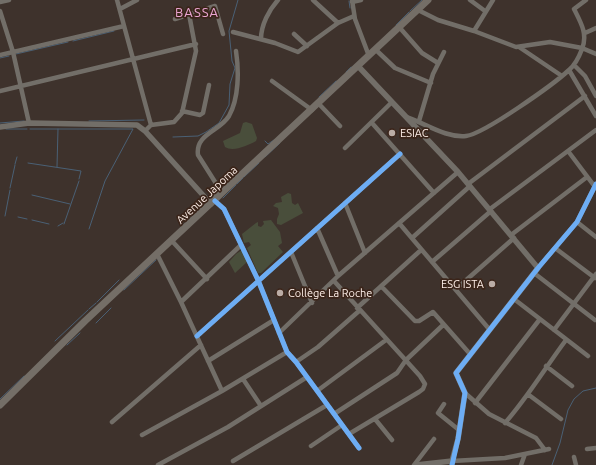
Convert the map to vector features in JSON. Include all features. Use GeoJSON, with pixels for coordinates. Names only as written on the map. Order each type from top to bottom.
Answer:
{"type":"FeatureCollection","features":[{"type":"Feature","properties":{"kind":"main road","name":"Avenue Japoma"},"geometry":{"type":"LineString","coordinates":[[0,405],[157,254],[319,104],[428,0]]}},
{"type":"Feature","properties":{"kind":"street"},"geometry":{"type":"LineString","coordinates":[[0,2],[9,0]]}},
{"type":"Feature","properties":{"kind":"street"},"geometry":{"type":"LineString","coordinates":[[118,0],[151,125]]}},
{"type":"Feature","properties":{"kind":"street"},"geometry":{"type":"LineString","coordinates":[[120,9],[138,0]]}},
{"type":"Feature","properties":{"kind":"street"},"geometry":{"type":"LineString","coordinates":[[261,38],[262,30],[270,10],[278,0]]}},
{"type":"Feature","properties":{"kind":"street"},"geometry":{"type":"LineString","coordinates":[[312,0],[338,23]]}},
{"type":"Feature","properties":{"kind":"street"},"geometry":{"type":"LineString","coordinates":[[361,0],[352,1],[354,16],[369,56]]}},
{"type":"Feature","properties":{"kind":"street"},"geometry":{"type":"LineString","coordinates":[[470,0],[485,11]]}},
{"type":"Feature","properties":{"kind":"street"},"geometry":{"type":"LineString","coordinates":[[474,31],[493,0]]}},
{"type":"Feature","properties":{"kind":"street"},"geometry":{"type":"LineString","coordinates":[[406,116],[442,132],[456,136],[468,136],[497,122],[562,76],[574,65],[582,48],[585,33],[574,9],[586,0]]}},
{"type":"Feature","properties":{"kind":"street"},"geometry":{"type":"LineString","coordinates":[[175,19],[214,6],[223,34]]}},
{"type":"Feature","properties":{"kind":"street"},"geometry":{"type":"LineString","coordinates":[[418,10],[438,20],[474,31],[512,46],[519,47],[550,42],[582,48],[596,54]]}},
{"type":"Feature","properties":{"kind":"street"},"geometry":{"type":"LineString","coordinates":[[0,11],[13,52],[19,86],[29,123]]}},
{"type":"Feature","properties":{"kind":"street"},"geometry":{"type":"LineString","coordinates":[[145,131],[151,125],[174,122],[180,118],[195,57],[196,44],[189,14]]}},
{"type":"Feature","properties":{"kind":"street"},"geometry":{"type":"LineString","coordinates":[[233,32],[261,38],[298,52],[338,23],[354,16]]}},
{"type":"Feature","properties":{"kind":"street"},"geometry":{"type":"LineString","coordinates":[[0,55],[124,26]]}},
{"type":"Feature","properties":{"kind":"street"},"geometry":{"type":"LineString","coordinates":[[400,28],[422,53],[438,63]]}},
{"type":"Feature","properties":{"kind":"street"},"geometry":{"type":"LineString","coordinates":[[585,33],[596,28]]}},
{"type":"Feature","properties":{"kind":"street"},"geometry":{"type":"LineString","coordinates":[[294,34],[306,46]]}},
{"type":"Feature","properties":{"kind":"street"},"geometry":{"type":"LineString","coordinates":[[0,91],[196,44]]}},
{"type":"Feature","properties":{"kind":"street"},"geometry":{"type":"LineString","coordinates":[[519,47],[562,76]]}},
{"type":"Feature","properties":{"kind":"street"},"geometry":{"type":"LineString","coordinates":[[376,50],[395,68],[431,83]]}},
{"type":"Feature","properties":{"kind":"street"},"geometry":{"type":"LineString","coordinates":[[212,202],[217,191],[217,186],[197,152],[203,138],[224,122],[232,109],[237,90],[238,64],[236,51]]}},
{"type":"Feature","properties":{"kind":"street"},"geometry":{"type":"LineString","coordinates":[[419,121],[438,63],[444,52]]}},
{"type":"Feature","properties":{"kind":"street"},"geometry":{"type":"LineString","coordinates":[[574,65],[585,76],[596,96]]}},
{"type":"Feature","properties":{"kind":"street"},"geometry":{"type":"LineString","coordinates":[[358,66],[458,172],[538,268]]}},
{"type":"Feature","properties":{"kind":"street"},"geometry":{"type":"LineString","coordinates":[[569,70],[596,116]]}},
{"type":"Feature","properties":{"kind":"street"},"geometry":{"type":"LineString","coordinates":[[272,81],[312,110]]}},
{"type":"Feature","properties":{"kind":"street"},"geometry":{"type":"LineString","coordinates":[[182,111],[200,115],[203,113],[209,85]]}},
{"type":"Feature","properties":{"kind":"street"},"geometry":{"type":"LineString","coordinates":[[412,238],[469,185],[585,96]]}},
{"type":"Feature","properties":{"kind":"street"},"geometry":{"type":"LineString","coordinates":[[345,148],[392,102]]}},
{"type":"Feature","properties":{"kind":"street"},"geometry":{"type":"LineString","coordinates":[[319,104],[340,126]]}},
{"type":"Feature","properties":{"kind":"street"},"geometry":{"type":"LineString","coordinates":[[0,127],[29,123],[132,124],[141,127],[212,202],[224,209],[258,280],[287,352],[359,448]]}},
{"type":"Feature","properties":{"kind":"street"},"geometry":{"type":"LineString","coordinates":[[372,123],[434,193]]}},
{"type":"Feature","properties":{"kind":"street"},"geometry":{"type":"LineString","coordinates":[[432,262],[491,210],[596,130]]}},
{"type":"Feature","properties":{"kind":"street"},"geometry":{"type":"LineString","coordinates":[[415,465],[479,460],[525,454],[547,449],[536,438],[489,414],[475,403],[465,393],[456,373],[489,329],[576,222],[590,198],[595,185],[587,177],[568,151]]}},
{"type":"Feature","properties":{"kind":"street"},"geometry":{"type":"LineString","coordinates":[[197,336],[400,154]]}},
{"type":"Feature","properties":{"kind":"street"},"geometry":{"type":"LineString","coordinates":[[279,333],[312,303],[338,276],[458,172]]}},
{"type":"Feature","properties":{"kind":"street"},"geometry":{"type":"LineString","coordinates":[[456,289],[513,237],[587,177]]}},
{"type":"Feature","properties":{"kind":"street"},"geometry":{"type":"LineString","coordinates":[[590,198],[596,201]]}},
{"type":"Feature","properties":{"kind":"street"},"geometry":{"type":"LineString","coordinates":[[345,203],[365,253]]}},
{"type":"Feature","properties":{"kind":"street"},"geometry":{"type":"LineString","coordinates":[[576,222],[596,237]]}},
{"type":"Feature","properties":{"kind":"street"},"geometry":{"type":"LineString","coordinates":[[399,223],[489,329]]}},
{"type":"Feature","properties":{"kind":"street"},"geometry":{"type":"LineString","coordinates":[[317,228],[338,276]]}},
{"type":"Feature","properties":{"kind":"street"},"geometry":{"type":"LineString","coordinates":[[172,241],[207,279]]}},
{"type":"Feature","properties":{"kind":"street"},"geometry":{"type":"LineString","coordinates":[[181,302],[207,279],[241,245]]}},
{"type":"Feature","properties":{"kind":"street"},"geometry":{"type":"LineString","coordinates":[[554,330],[595,276],[555,248]]}},
{"type":"Feature","properties":{"kind":"street"},"geometry":{"type":"LineString","coordinates":[[296,362],[318,347],[358,310],[381,286],[421,250]]}},
{"type":"Feature","properties":{"kind":"street"},"geometry":{"type":"LineString","coordinates":[[291,252],[312,303]]}},
{"type":"Feature","properties":{"kind":"street"},"geometry":{"type":"LineString","coordinates":[[157,254],[222,391]]}},
{"type":"Feature","properties":{"kind":"street"},"geometry":{"type":"LineString","coordinates":[[534,273],[595,320]]}},
{"type":"Feature","properties":{"kind":"street"},"geometry":{"type":"LineString","coordinates":[[334,281],[358,310],[420,376],[425,387],[349,434]]}},
{"type":"Feature","properties":{"kind":"street"},"geometry":{"type":"LineString","coordinates":[[381,286],[415,321],[419,321],[433,312],[470,354]]}},
{"type":"Feature","properties":{"kind":"street"},"geometry":{"type":"LineString","coordinates":[[514,299],[588,356]]}},
{"type":"Feature","properties":{"kind":"street"},"geometry":{"type":"LineString","coordinates":[[475,403],[540,319]]}},
{"type":"Feature","properties":{"kind":"street"},"geometry":{"type":"LineString","coordinates":[[208,361],[274,320]]}},
{"type":"Feature","properties":{"kind":"street"},"geometry":{"type":"LineString","coordinates":[[334,414],[397,373],[406,360],[443,325]]}},
{"type":"Feature","properties":{"kind":"street"},"geometry":{"type":"LineString","coordinates":[[317,391],[386,340]]}},
{"type":"Feature","properties":{"kind":"street"},"geometry":{"type":"LineString","coordinates":[[506,423],[529,395],[546,366],[566,340]]}},
{"type":"Feature","properties":{"kind":"street"},"geometry":{"type":"LineString","coordinates":[[112,422],[201,345]]}},
{"type":"Feature","properties":{"kind":"street"},"geometry":{"type":"LineString","coordinates":[[142,434],[222,391],[287,352]]}},
{"type":"Feature","properties":{"kind":"street"},"geometry":{"type":"LineString","coordinates":[[546,366],[572,386]]}},
{"type":"Feature","properties":{"kind":"street"},"geometry":{"type":"LineString","coordinates":[[158,465],[228,427],[307,377]]}},
{"type":"Feature","properties":{"kind":"street"},"geometry":{"type":"LineString","coordinates":[[243,379],[261,406]]}},
{"type":"Feature","properties":{"kind":"street"},"geometry":{"type":"LineString","coordinates":[[452,463],[465,393]]}},
{"type":"Feature","properties":{"kind":"street"},"geometry":{"type":"LineString","coordinates":[[529,395],[561,419]]}},
{"type":"Feature","properties":{"kind":"street"},"geometry":{"type":"LineString","coordinates":[[444,404],[438,413],[459,430]]}},
{"type":"Feature","properties":{"kind":"street"},"geometry":{"type":"LineString","coordinates":[[233,461],[327,405]]}},
{"type":"Feature","properties":{"kind":"street"},"geometry":{"type":"LineString","coordinates":[[375,419],[392,440]]}},
{"type":"Feature","properties":{"kind":"street"},"geometry":{"type":"LineString","coordinates":[[311,446],[342,425]]}},
{"type":"Feature","properties":{"kind":"street"},"geometry":{"type":"LineString","coordinates":[[415,465],[434,439]]}},
{"type":"Feature","properties":{"kind":"street"},"geometry":{"type":"LineString","coordinates":[[587,449],[596,448]]}},
{"type":"Feature","properties":{"kind":"street"},"geometry":{"type":"LineString","coordinates":[[521,465],[525,454]]}},
{"type":"Feature","properties":{"kind":"street"},"geometry":{"type":"LineString","coordinates":[[574,457],[576,465]]}},
{"type":"Feature","properties":{"kind":"green space"},"geometry":{"type":"Polygon","coordinates":[[[246,122],[252,124],[257,138],[256,141],[236,149],[225,147],[223,141],[240,133],[243,123],[246,122]]]}},
{"type":"Feature","properties":{"kind":"green space"},"geometry":{"type":"Polygon","coordinates":[[[288,193],[291,194],[292,203],[295,205],[298,203],[303,213],[281,225],[277,224],[279,214],[278,208],[273,206],[276,203],[282,202],[281,197],[288,193]]]}},
{"type":"Feature","properties":{"kind":"green space"},"geometry":{"type":"Polygon","coordinates":[[[271,220],[280,232],[282,243],[278,246],[283,252],[261,273],[258,273],[247,248],[251,245],[249,242],[244,243],[242,234],[258,222],[258,226],[261,227],[264,224],[263,221],[271,220]]]}},
{"type":"Feature","properties":{"kind":"green space"},"geometry":{"type":"Polygon","coordinates":[[[242,250],[247,262],[235,273],[229,262],[242,250]]]}},
{"type":"Feature","properties":{"kind":"waterway"},"geometry":{"type":"LineString","coordinates":[[173,137],[198,136],[206,132],[219,123],[229,105],[230,84],[235,68],[232,61],[229,31],[238,0]]}},
{"type":"Feature","properties":{"kind":"waterway"},"geometry":{"type":"LineString","coordinates":[[410,11],[422,0]]}},
{"type":"Feature","properties":{"kind":"waterway"},"geometry":{"type":"LineString","coordinates":[[349,1],[350,8]]}},
{"type":"Feature","properties":{"kind":"waterway"},"geometry":{"type":"LineString","coordinates":[[396,25],[409,12]]}},
{"type":"Feature","properties":{"kind":"waterway"},"geometry":{"type":"LineString","coordinates":[[73,41],[114,31]]}},
{"type":"Feature","properties":{"kind":"waterway"},"geometry":{"type":"LineString","coordinates":[[16,54],[68,42]]}},
{"type":"Feature","properties":{"kind":"waterway"},"geometry":{"type":"LineString","coordinates":[[0,58],[9,56]]}},
{"type":"Feature","properties":{"kind":"waterway"},"geometry":{"type":"LineString","coordinates":[[346,72],[351,67]]}},
{"type":"Feature","properties":{"kind":"waterway"},"geometry":{"type":"LineString","coordinates":[[319,97],[336,81]]}},
{"type":"Feature","properties":{"kind":"waterway"},"geometry":{"type":"LineString","coordinates":[[89,121],[144,120]]}},
{"type":"Feature","properties":{"kind":"waterway"},"geometry":{"type":"LineString","coordinates":[[0,123],[24,121]]}},
{"type":"Feature","properties":{"kind":"waterway"},"geometry":{"type":"LineString","coordinates":[[6,129],[27,129]]}},
{"type":"Feature","properties":{"kind":"waterway"},"geometry":{"type":"LineString","coordinates":[[30,129],[133,129],[105,181],[89,229]]}},
{"type":"Feature","properties":{"kind":"waterway"},"geometry":{"type":"LineString","coordinates":[[57,167],[58,129]]}},
{"type":"Feature","properties":{"kind":"waterway"},"geometry":{"type":"LineString","coordinates":[[265,141],[268,144],[274,140]]}},
{"type":"Feature","properties":{"kind":"waterway"},"geometry":{"type":"LineString","coordinates":[[265,157],[280,143]]}},
{"type":"Feature","properties":{"kind":"waterway"},"geometry":{"type":"LineString","coordinates":[[15,164],[17,157]]}},
{"type":"Feature","properties":{"kind":"waterway"},"geometry":{"type":"LineString","coordinates":[[28,163],[81,171],[79,179]]}},
{"type":"Feature","properties":{"kind":"waterway"},"geometry":{"type":"LineString","coordinates":[[244,177],[259,163]]}},
{"type":"Feature","properties":{"kind":"waterway"},"geometry":{"type":"LineString","coordinates":[[10,188],[15,165]]}},
{"type":"Feature","properties":{"kind":"waterway"},"geometry":{"type":"LineString","coordinates":[[237,184],[243,178]]}},
{"type":"Feature","properties":{"kind":"waterway"},"geometry":{"type":"LineString","coordinates":[[64,224],[79,181]]}},
{"type":"Feature","properties":{"kind":"waterway"},"geometry":{"type":"LineString","coordinates":[[223,198],[236,185]]}},
{"type":"Feature","properties":{"kind":"waterway"},"geometry":{"type":"LineString","coordinates":[[5,216],[10,190]]}},
{"type":"Feature","properties":{"kind":"waterway"},"geometry":{"type":"LineString","coordinates":[[32,195],[70,204]]}},
{"type":"Feature","properties":{"kind":"waterway"},"geometry":{"type":"LineString","coordinates":[[18,217],[27,219]]}},
{"type":"Feature","properties":{"kind":"waterway"},"geometry":{"type":"LineString","coordinates":[[32,220],[49,224]]}},
{"type":"Feature","properties":{"kind":"waterway"},"geometry":{"type":"LineString","coordinates":[[58,226],[63,223]]}},
{"type":"Feature","properties":{"kind":"waterway"},"geometry":{"type":"LineString","coordinates":[[124,290],[156,260]]}},
{"type":"Feature","properties":{"kind":"waterway"},"geometry":{"type":"LineString","coordinates":[[97,302],[119,280]]}},
{"type":"Feature","properties":{"kind":"waterway"},"geometry":{"type":"LineString","coordinates":[[89,309],[96,303]]}},
{"type":"Feature","properties":{"kind":"waterway"},"geometry":{"type":"LineString","coordinates":[[96,323],[111,308]]}},
{"type":"Feature","properties":{"kind":"waterway"},"geometry":{"type":"LineString","coordinates":[[55,341],[88,310]]}},
{"type":"Feature","properties":{"kind":"waterway"},"geometry":{"type":"LineString","coordinates":[[67,345],[80,333]]}},
{"type":"Feature","properties":{"kind":"waterway"},"geometry":{"type":"LineString","coordinates":[[0,399],[24,376]]}},
{"type":"Feature","properties":{"kind":"waterway"},"geometry":{"type":"LineString","coordinates":[[552,465],[560,443],[568,410],[574,399],[583,391],[596,388]]}},
{"type":"Feature","properties":{"kind":"cycle path"},"geometry":{"type":"LineString","coordinates":[[197,336],[400,154]]}},
{"type":"Feature","properties":{"kind":"cycle path"},"geometry":{"type":"LineString","coordinates":[[452,465],[458,439],[465,393],[456,373],[538,268],[577,222],[596,184]]}},
{"type":"Feature","properties":{"kind":"cycle path"},"geometry":{"type":"LineString","coordinates":[[215,201],[224,209],[258,280],[287,352],[359,448]]}},
{"type":"Feature","properties":{"kind":"place","name":"ESIAC"},"geometry":{"type":"Point","coordinates":[392,133]}},
{"type":"Feature","properties":{"kind":"place","name":"ESG ISTA"},"geometry":{"type":"Point","coordinates":[492,284]}},
{"type":"Feature","properties":{"kind":"place","name":"Collège La Roche"},"geometry":{"type":"Point","coordinates":[280,293]}},
{"type":"Feature","properties":{"kind":"district","name":"BASSA"},"geometry":{"type":"Point","coordinates":[197,13]}}]}
